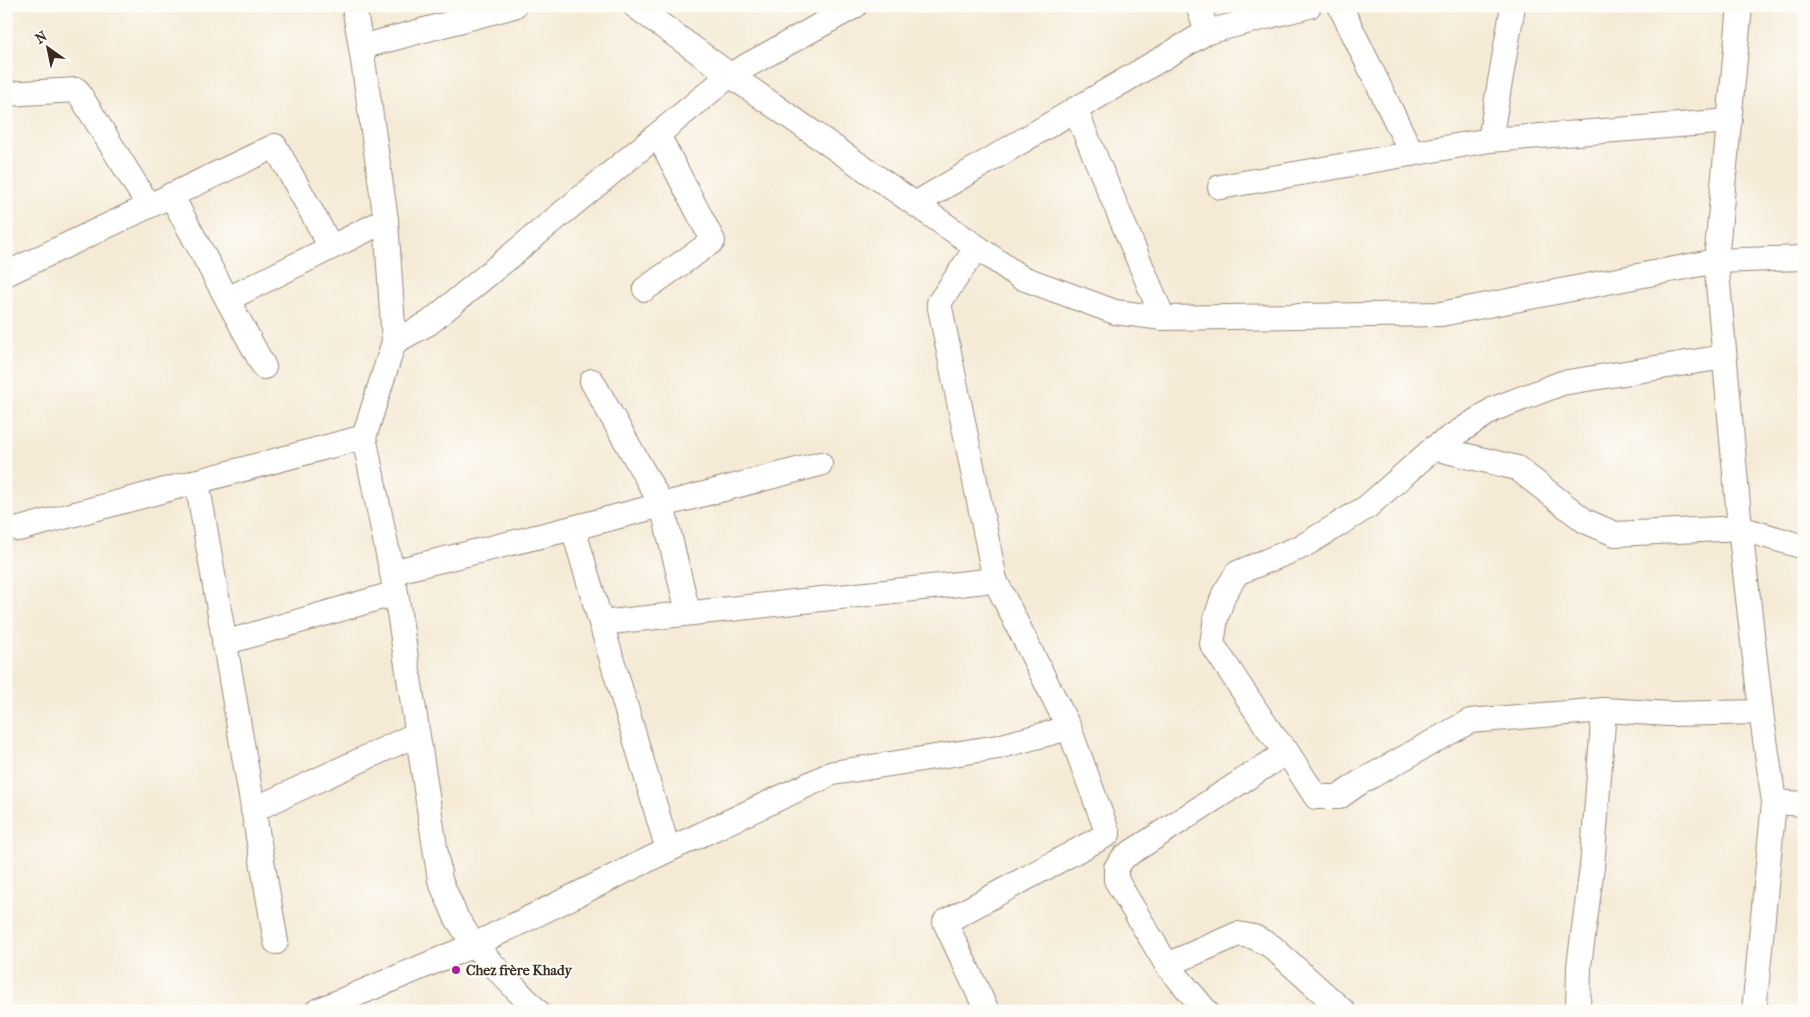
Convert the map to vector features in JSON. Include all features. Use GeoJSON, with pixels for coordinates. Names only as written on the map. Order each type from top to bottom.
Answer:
{"type":"FeatureCollection","features":[{"type":"Feature","properties":{"kind":"street"},"geometry":{"type":"LineString","coordinates":[[354,6],[386,220],[394,342],[364,437],[394,583],[440,880],[456,917],[474,945],[537,1011]]}},
{"type":"Feature","properties":{"kind":"street"},"geometry":{"type":"LineString","coordinates":[[361,47],[514,6]]}},
{"type":"Feature","properties":{"kind":"street"},"geometry":{"type":"LineString","coordinates":[[635,6],[730,75],[1020,277],[1115,312],[1163,318],[1441,314],[1716,261],[1804,258]]}},
{"type":"Feature","properties":{"kind":"street"},"geometry":{"type":"LineString","coordinates":[[394,342],[429,323],[730,75],[855,6]]}},
{"type":"Feature","properties":{"kind":"street"},"geometry":{"type":"LineString","coordinates":[[1198,6],[1207,32]]}},
{"type":"Feature","properties":{"kind":"street"},"geometry":{"type":"LineString","coordinates":[[915,204],[1207,32],[1309,6]]}},
{"type":"Feature","properties":{"kind":"street"},"geometry":{"type":"LineString","coordinates":[[1340,6],[1412,154]]}},
{"type":"Feature","properties":{"kind":"street"},"geometry":{"type":"LineString","coordinates":[[1490,140],[1513,6]]}},
{"type":"Feature","properties":{"kind":"street"},"geometry":{"type":"LineString","coordinates":[[1740,6],[1716,261],[1740,528],[1761,712],[1774,802],[1754,1011]]}},
{"type":"Feature","properties":{"kind":"street"},"geometry":{"type":"LineString","coordinates":[[6,94],[77,90],[149,206]]}},
{"type":"Feature","properties":{"kind":"street"},"geometry":{"type":"LineString","coordinates":[[1075,109],[1163,318]]}},
{"type":"Feature","properties":{"kind":"street"},"geometry":{"type":"LineString","coordinates":[[1220,187],[1490,140],[1730,121]]}},
{"type":"Feature","properties":{"kind":"street"},"geometry":{"type":"LineString","coordinates":[[644,289],[713,241],[658,135]]}},
{"type":"Feature","properties":{"kind":"street"},"geometry":{"type":"LineString","coordinates":[[6,274],[275,146],[331,247]]}},
{"type":"Feature","properties":{"kind":"street"},"geometry":{"type":"LineString","coordinates":[[171,195],[264,366]]}},
{"type":"Feature","properties":{"kind":"street"},"geometry":{"type":"LineString","coordinates":[[228,299],[386,220]]}},
{"type":"Feature","properties":{"kind":"street"},"geometry":{"type":"LineString","coordinates":[[977,247],[939,303],[995,580],[1069,728],[1108,834],[945,922],[987,1011]]}},
{"type":"Feature","properties":{"kind":"street"},"geometry":{"type":"LineString","coordinates":[[1724,357],[1562,383],[1494,409],[1434,448],[1367,507],[1303,546],[1237,573],[1224,594],[1216,618],[1212,644],[1316,797],[1339,797],[1359,783],[1470,721],[1604,710],[1669,714],[1761,712]]}},
{"type":"Feature","properties":{"kind":"street"},"geometry":{"type":"LineString","coordinates":[[592,381],[662,505],[688,612]]}},
{"type":"Feature","properties":{"kind":"street"},"geometry":{"type":"LineString","coordinates":[[19,528],[364,437]]}},
{"type":"Feature","properties":{"kind":"street"},"geometry":{"type":"LineString","coordinates":[[1434,448],[1517,468],[1585,521],[1615,534],[1740,528],[1804,547]]}},
{"type":"Feature","properties":{"kind":"street"},"geometry":{"type":"LineString","coordinates":[[224,642],[394,583],[573,528],[820,464]]}},
{"type":"Feature","properties":{"kind":"street"},"geometry":{"type":"LineString","coordinates":[[197,481],[276,942]]}},
{"type":"Feature","properties":{"kind":"street"},"geometry":{"type":"LineString","coordinates":[[573,528],[668,850]]}},
{"type":"Feature","properties":{"kind":"street"},"geometry":{"type":"LineString","coordinates":[[600,622],[995,580]]}},
{"type":"Feature","properties":{"kind":"street"},"geometry":{"type":"LineString","coordinates":[[1578,1011],[1579,966],[1592,867],[1604,710]]}},
{"type":"Feature","properties":{"kind":"street"},"geometry":{"type":"LineString","coordinates":[[317,1011],[474,945],[668,850],[833,773],[998,747],[1069,728]]}},
{"type":"Feature","properties":{"kind":"street"},"geometry":{"type":"LineString","coordinates":[[253,810],[417,734]]}},
{"type":"Feature","properties":{"kind":"street"},"geometry":{"type":"LineString","coordinates":[[1206,1011],[1167,965],[1116,880],[1116,868],[1124,857],[1287,752]]}},
{"type":"Feature","properties":{"kind":"street"},"geometry":{"type":"LineString","coordinates":[[1774,802],[1804,804]]}},
{"type":"Feature","properties":{"kind":"street"},"geometry":{"type":"LineString","coordinates":[[1167,965],[1238,934],[1254,937],[1271,946],[1343,1011]]}},
{"type":"Feature","properties":{"kind":"place","name":"Chez frère Khady"},"geometry":{"type":"Point","coordinates":[456,970]}}]}
